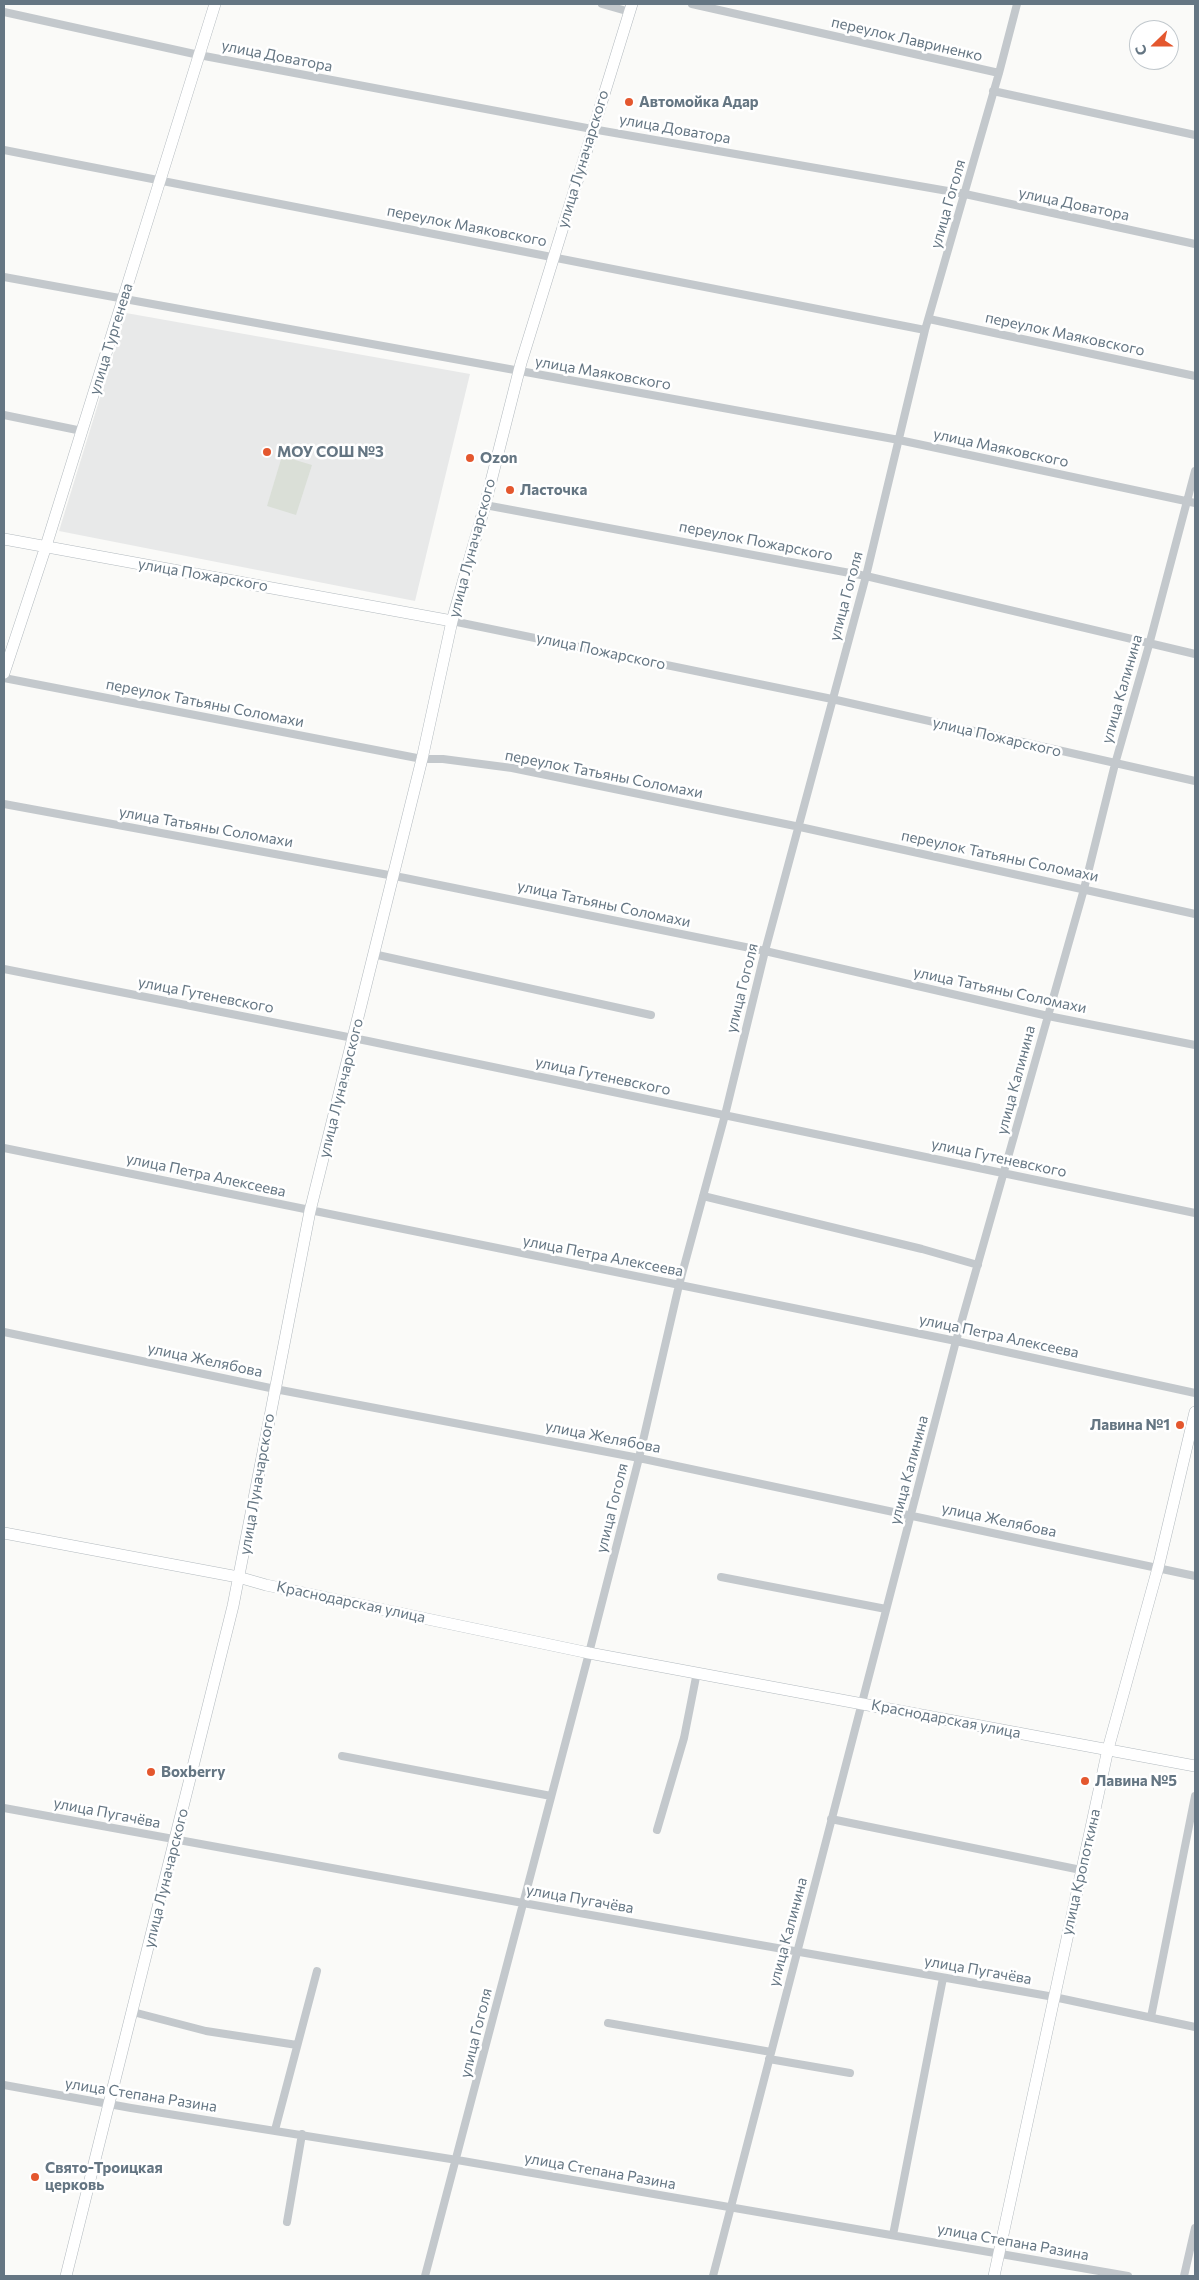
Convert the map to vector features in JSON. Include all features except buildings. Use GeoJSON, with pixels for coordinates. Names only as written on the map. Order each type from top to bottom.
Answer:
{"type":"FeatureCollection","features":[{"type":"Feature","properties":{"kind":"main road","name":"улица Тургенева"},"geometry":{"type":"LineString","coordinates":[[4,673],[46,546],[215,4]]}},
{"type":"Feature","properties":{"kind":"main road","name":"улица Луначарского"},"geometry":{"type":"LineString","coordinates":[[66,2276],[233,1606],[310,1211],[422,759],[452,621],[485,505],[519,372],[592,129],[631,8]]}},
{"type":"Feature","properties":{"kind":"main road","name":"улица Пожарского"},"geometry":{"type":"LineString","coordinates":[[4,539],[452,621]]}},
{"type":"Feature","properties":{"kind":"main road","name":"улица Кропоткина"},"geometry":{"type":"LineString","coordinates":[[994,2276],[1108,1749],[1158,1568],[1195,1412]]}},
{"type":"Feature","properties":{"kind":"main road","name":"Краснодарская улица"},"geometry":{"type":"LineString","coordinates":[[4,1533],[238,1576],[266,1585],[589,1653],[862,1702],[1195,1766]]}},
{"type":"Feature","properties":{"kind":"street"},"geometry":{"type":"LineString","coordinates":[[602,4],[631,8]]}},
{"type":"Feature","properties":{"kind":"street","name":"переулок Лавриненко"},"geometry":{"type":"LineString","coordinates":[[692,4],[999,74]]}},
{"type":"Feature","properties":{"kind":"street","name":"улица Гоголя"},"geometry":{"type":"LineString","coordinates":[[425,2276],[589,1653],[639,1458],[679,1285],[725,1115],[765,951],[866,576],[925,330],[999,74],[1017,4]]}},
{"type":"Feature","properties":{"kind":"street","name":"улица Доватора"},"geometry":{"type":"LineString","coordinates":[[4,12],[199,56],[592,129],[965,194],[1195,244]]}},
{"type":"Feature","properties":{"kind":"street"},"geometry":{"type":"LineString","coordinates":[[993,91],[1195,135]]}},
{"type":"Feature","properties":{"kind":"street","name":"переулок Маяковского"},"geometry":{"type":"LineString","coordinates":[[4,150],[925,330]]}},
{"type":"Feature","properties":{"kind":"street","name":"улица Маяковского"},"geometry":{"type":"LineString","coordinates":[[4,277],[899,440],[1191,502]]}},
{"type":"Feature","properties":{"kind":"street","name":"переулок Маяковского"},"geometry":{"type":"LineString","coordinates":[[929,319],[1195,376]]}},
{"type":"Feature","properties":{"kind":"street"},"geometry":{"type":"LineString","coordinates":[[4,415],[82,431]]}},
{"type":"Feature","properties":{"kind":"street","name":"улица Калинина"},"geometry":{"type":"LineString","coordinates":[[713,2276],[956,1341],[1084,889],[1115,764],[1191,502],[1195,471]]}},
{"type":"Feature","properties":{"kind":"street","name":"переулок Пожарского"},"geometry":{"type":"LineString","coordinates":[[485,505],[866,576],[1149,645],[1195,654]]}},
{"type":"Feature","properties":{"kind":"street","name":"улица Пожарского"},"geometry":{"type":"LineString","coordinates":[[452,621],[832,699],[1115,764],[1195,780]]}},
{"type":"Feature","properties":{"kind":"street","name":"переулок Татьяны Соломахи"},"geometry":{"type":"LineString","coordinates":[[4,678],[422,759],[443,759],[512,768],[800,826],[1195,914]]}},
{"type":"Feature","properties":{"kind":"street","name":"улица Татьяны Соломахи"},"geometry":{"type":"LineString","coordinates":[[4,804],[392,875],[765,951],[1048,1016],[1195,1045]]}},
{"type":"Feature","properties":{"kind":"street"},"geometry":{"type":"LineString","coordinates":[[373,954],[652,1014]]}},
{"type":"Feature","properties":{"kind":"street","name":"улица Гутеневского"},"geometry":{"type":"LineString","coordinates":[[4,968],[354,1038],[1195,1213]]}},
{"type":"Feature","properties":{"kind":"street","name":"улица Петра Алексеева"},"geometry":{"type":"LineString","coordinates":[[4,1148],[956,1341],[1195,1393]]}},
{"type":"Feature","properties":{"kind":"street"},"geometry":{"type":"LineString","coordinates":[[703,1196],[922,1249],[978,1265]]}},
{"type":"Feature","properties":{"kind":"street","name":"улица Желябова"},"geometry":{"type":"LineString","coordinates":[[4,1332],[274,1389],[639,1458],[1195,1576]]}},
{"type":"Feature","properties":{"kind":"street"},"geometry":{"type":"LineString","coordinates":[[722,1577],[886,1609]]}},
{"type":"Feature","properties":{"kind":"street"},"geometry":{"type":"LineString","coordinates":[[657,1830],[684,1738],[698,1672]]}},
{"type":"Feature","properties":{"kind":"street"},"geometry":{"type":"LineString","coordinates":[[342,1756],[552,1796]]}},
{"type":"Feature","properties":{"kind":"street"},"geometry":{"type":"LineString","coordinates":[[1150,2017],[1195,1796]]}},
{"type":"Feature","properties":{"kind":"street","name":"улица Пугачёва"},"geometry":{"type":"LineString","coordinates":[[4,1808],[523,1903],[1054,1996],[1195,2027]]}},
{"type":"Feature","properties":{"kind":"street"},"geometry":{"type":"LineString","coordinates":[[831,1819],[1081,1870]]}},
{"type":"Feature","properties":{"kind":"street"},"geometry":{"type":"LineString","coordinates":[[275,2130],[317,1971]]}},
{"type":"Feature","properties":{"kind":"street"},"geometry":{"type":"LineString","coordinates":[[893,2235],[943,1978]]}},
{"type":"Feature","properties":{"kind":"street"},"geometry":{"type":"LineString","coordinates":[[133,2012],[206,2031],[297,2045]]}},
{"type":"Feature","properties":{"kind":"street"},"geometry":{"type":"LineString","coordinates":[[608,2023],[850,2073]]}},
{"type":"Feature","properties":{"kind":"street","name":"улица Степана Разина"},"geometry":{"type":"LineString","coordinates":[[4,2085],[109,2104],[457,2160],[1128,2276]]}},
{"type":"Feature","properties":{"kind":"street"},"geometry":{"type":"LineString","coordinates":[[287,2222],[302,2134]]}},
{"type":"Feature","properties":{"kind":"street"},"geometry":{"type":"LineString","coordinates":[[1184,2276],[1195,2228]]}},
{"type":"Feature","properties":{"kind":"shaded area","name":"МОУ СОШ №3"},"geometry":{"type":"Polygon","coordinates":[[[126,313],[470,374],[415,601],[59,531],[126,313]]]}},
{"type":"Feature","properties":{"kind":"shaded area"},"geometry":{"type":"Polygon","coordinates":[[[282,456],[312,465],[296,515],[267,506],[282,456]]]}},
{"type":"Feature","properties":{"kind":"place","name":"Автомойка Адар"},"geometry":{"type":"Point","coordinates":[629,102]}},
{"type":"Feature","properties":{"kind":"place","name":"МОУ СОШ №3"},"geometry":{"type":"Point","coordinates":[267,452]}},
{"type":"Feature","properties":{"kind":"place","name":"Ozon"},"geometry":{"type":"Point","coordinates":[470,458]}},
{"type":"Feature","properties":{"kind":"place","name":"Ласточка"},"geometry":{"type":"Point","coordinates":[510,490]}},
{"type":"Feature","properties":{"kind":"place","name":"Лавина №1"},"geometry":{"type":"Point","coordinates":[1180,1425]}},
{"type":"Feature","properties":{"kind":"place","name":"Boxberry"},"geometry":{"type":"Point","coordinates":[151,1772]}},
{"type":"Feature","properties":{"kind":"place","name":"Лавина №5"},"geometry":{"type":"Point","coordinates":[1085,1781]}},
{"type":"Feature","properties":{"kind":"place","name":"Свято-Троицкая церковь"},"geometry":{"type":"Point","coordinates":[35,2177]}}]}
